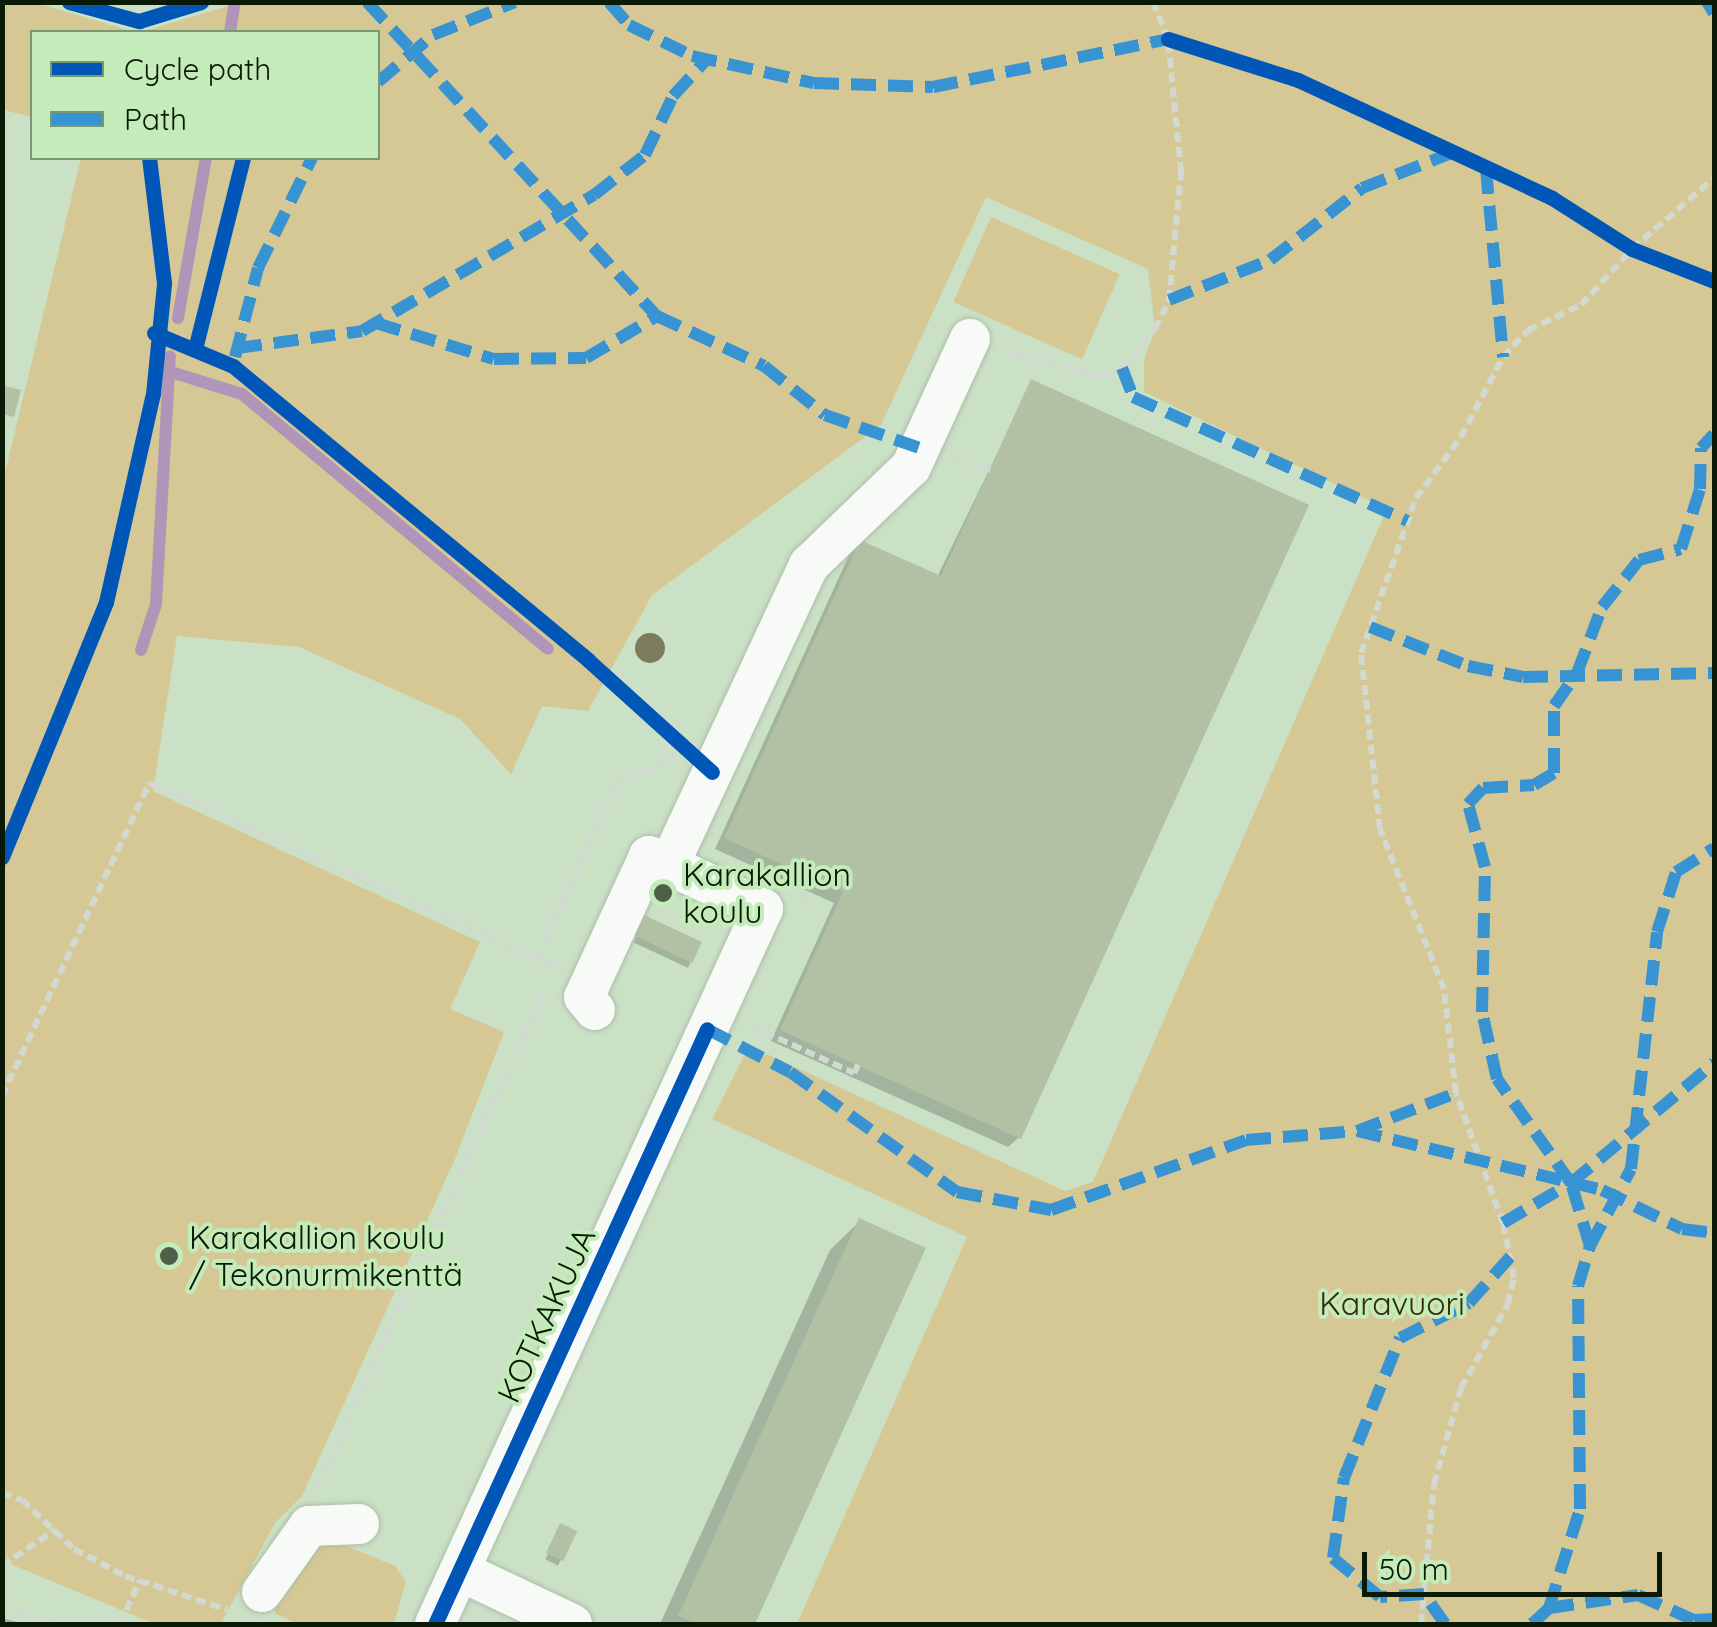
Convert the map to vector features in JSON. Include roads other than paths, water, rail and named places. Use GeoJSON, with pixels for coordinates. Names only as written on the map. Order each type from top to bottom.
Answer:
{"type":"FeatureCollection","features":[{"type":"Feature","properties":{"kind":"street"},"geometry":{"type":"LineString","coordinates":[[580,986],[649,856],[669,866],[700,761],[809,565],[911,468],[970,339]]}},
{"type":"Feature","properties":{"kind":"street","name":"KOTKAKUJA"},"geometry":{"type":"LineString","coordinates":[[435,1624],[726,1026],[763,909],[669,866]]}},
{"type":"Feature","properties":{"kind":"street"},"geometry":{"type":"LineString","coordinates":[[246,1602],[309,1526],[359,1524]]}},
{"type":"Feature","properties":{"kind":"street"},"geometry":{"type":"LineString","coordinates":[[460,1571],[572,1624]]}},
{"type":"Feature","properties":{"kind":"waterway"},"geometry":{"type":"LineString","coordinates":[[230,30],[235,2]]}},
{"type":"Feature","properties":{"kind":"waterway"},"geometry":{"type":"LineString","coordinates":[[178,318],[206,160]]}},
{"type":"Feature","properties":{"kind":"waterway"},"geometry":{"type":"LineString","coordinates":[[141,650],[156,604],[170,356]]}},
{"type":"Feature","properties":{"kind":"waterway"},"geometry":{"type":"LineString","coordinates":[[168,371],[242,394],[548,649]]}},
{"type":"Feature","properties":{"kind":"place","name":"Karakallion koulu"},"geometry":{"type":"Point","coordinates":[663,893]}},
{"type":"Feature","properties":{"kind":"place","name":"Karakallion koulu / Tekonurmikenttä"},"geometry":{"type":"Point","coordinates":[169,1256]}},
{"type":"Feature","properties":{"kind":"park label","name":"Karavuori"},"geometry":{"type":"Point","coordinates":[1392,1303]}}]}
